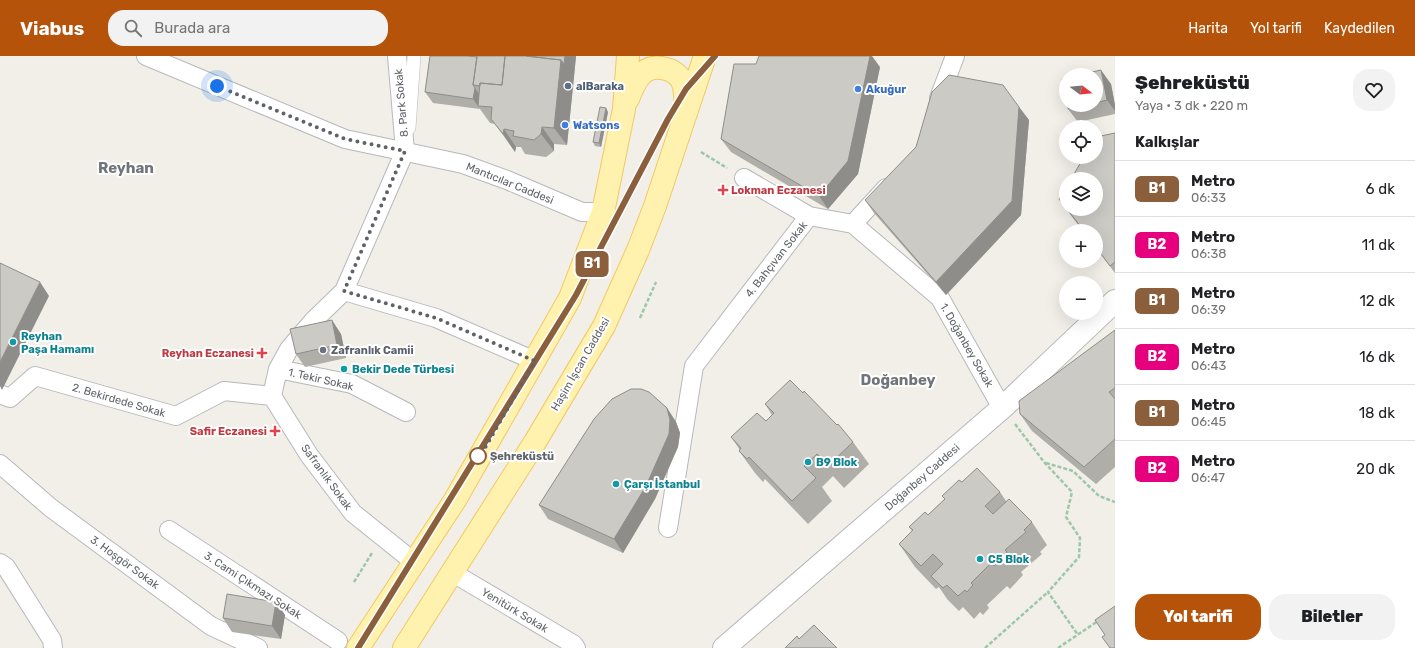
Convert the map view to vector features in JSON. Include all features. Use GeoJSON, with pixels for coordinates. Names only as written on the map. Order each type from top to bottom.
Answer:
{"type":"FeatureCollection","features":[{"type":"Feature","properties":{"kind":"main road"},"geometry":{"type":"LineString","coordinates":[[348,644],[414,562],[455,500],[570,298],[603,212],[624,109],[628,56]]}},
{"type":"Feature","properties":{"kind":"main road","name":"Haşim İşcan Caddesi"},"geometry":{"type":"LineString","coordinates":[[404,648],[535,442],[604,326],[655,206],[705,56]]}},
{"type":"Feature","properties":{"kind":"main road"},"geometry":{"type":"LineString","coordinates":[[697,83],[713,56]]}},
{"type":"Feature","properties":{"kind":"main road"},"geometry":{"type":"LineString","coordinates":[[624,109],[635,80],[646,69],[659,66],[672,70],[681,79],[684,88],[686,115]]}},
{"type":"Feature","properties":{"kind":"street","name":"Mantıcılar Caddesi"},"geometry":{"type":"LineString","coordinates":[[146,56],[345,139],[463,164],[507,180],[582,212],[603,212]]}},
{"type":"Feature","properties":{"kind":"street","name":"8. Park Sokak"},"geometry":{"type":"LineString","coordinates":[[397,56],[405,151]]}},
{"type":"Feature","properties":{"kind":"street"},"geometry":{"type":"LineString","coordinates":[[272,396],[278,369],[289,349],[344,291],[405,151],[410,114],[414,56]]}},
{"type":"Feature","properties":{"kind":"street"},"geometry":{"type":"LineString","coordinates":[[931,116],[955,56]]}},
{"type":"Feature","properties":{"kind":"street"},"geometry":{"type":"LineString","coordinates":[[854,224],[898,174]]}},
{"type":"Feature","properties":{"kind":"street"},"geometry":{"type":"LineString","coordinates":[[744,178],[809,216]]}},
{"type":"Feature","properties":{"kind":"street","name":"4. Bahçıvan Sokak"},"geometry":{"type":"LineString","coordinates":[[668,528],[694,366],[809,216],[854,224]]}},
{"type":"Feature","properties":{"kind":"street","name":"1. Doğanbey Sokak"},"geometry":{"type":"LineString","coordinates":[[854,224],[940,298],[1002,408]]}},
{"type":"Feature","properties":{"kind":"street"},"geometry":{"type":"LineString","coordinates":[[344,291],[436,318],[535,361]]}},
{"type":"Feature","properties":{"kind":"street","name":"Doğanbey Caddesi"},"geometry":{"type":"LineString","coordinates":[[724,648],[1002,408],[1115,301]]}},
{"type":"Feature","properties":{"kind":"street","name":"1. Tekir Sokak"},"geometry":{"type":"LineString","coordinates":[[278,369],[352,384],[406,412]]}},
{"type":"Feature","properties":{"kind":"street","name":"2. Bekirdede Sokak"},"geometry":{"type":"LineString","coordinates":[[0,394],[10,398],[35,376],[176,416],[224,391],[272,396]]}},
{"type":"Feature","properties":{"kind":"street","name":"Safranlık Sokak"},"geometry":{"type":"LineString","coordinates":[[272,396],[310,455],[353,513],[414,562]]}},
{"type":"Feature","properties":{"kind":"street","name":"3. Hoşgör Sokak"},"geometry":{"type":"LineString","coordinates":[[0,464],[51,508],[211,626],[258,648]]}},
{"type":"Feature","properties":{"kind":"street","name":"3. Cami Çıkmazı Sokak"},"geometry":{"type":"LineString","coordinates":[[169,530],[348,644]]}},
{"type":"Feature","properties":{"kind":"street"},"geometry":{"type":"LineString","coordinates":[[0,563],[6,567],[52,640],[54,648]]}},
{"type":"Feature","properties":{"kind":"street","name":"Yenitürk Sokak"},"geometry":{"type":"LineString","coordinates":[[453,573],[573,644],[576,648]]}},
{"type":"Feature","properties":{"kind":"path"},"geometry":{"type":"LineString","coordinates":[[700,152],[744,178]]}},
{"type":"Feature","properties":{"kind":"path"},"geometry":{"type":"LineString","coordinates":[[640,318],[656,282]]}},
{"type":"Feature","properties":{"kind":"path"},"geometry":{"type":"LineString","coordinates":[[985,648],[1048,592],[1079,557],[1080,538],[1066,517],[1072,492],[1044,462],[1002,408]]}},
{"type":"Feature","properties":{"kind":"path"},"geometry":{"type":"LineString","coordinates":[[1044,462],[1073,471],[1099,496],[1115,502]]}},
{"type":"Feature","properties":{"kind":"path"},"geometry":{"type":"LineString","coordinates":[[354,582],[372,553]]}},
{"type":"Feature","properties":{"kind":"path"},"geometry":{"type":"LineString","coordinates":[[1048,592],[1078,635]]}},
{"type":"Feature","properties":{"kind":"path"},"geometry":{"type":"LineString","coordinates":[[1058,648],[1103,618]]}},
{"type":"Feature","properties":{"kind":"building"},"geometry":{"type":"Polygon","coordinates":[[[430,56],[477,57],[473,85],[475,88],[473,99],[425,92],[430,56]]]}},
{"type":"Feature","properties":{"kind":"building"},"geometry":{"type":"Polygon","coordinates":[[[477,56],[505,56],[502,85],[480,83],[480,86],[473,85],[477,56]]]}},
{"type":"Feature","properties":{"kind":"building"},"geometry":{"type":"Polygon","coordinates":[[[505,56],[526,56],[561,60],[554,128],[542,127],[541,134],[534,140],[513,136],[514,131],[504,129],[503,134],[491,119],[492,107],[478,106],[480,83],[502,85],[505,56]]]}},
{"type":"Feature","properties":{"kind":"building"},"geometry":{"type":"Polygon","coordinates":[[[526,56],[565,56],[564,64],[561,60],[526,56]]]}},
{"type":"Feature","properties":{"kind":"building"},"geometry":{"type":"Polygon","coordinates":[[[759,56],[870,56],[848,161],[819,196],[721,139],[734,64],[756,64],[759,56]]]}},
{"type":"Feature","properties":{"kind":"building"},"geometry":{"type":"Polygon","coordinates":[[[949,75],[1003,85],[1019,107],[1012,201],[936,282],[865,200],[916,147],[932,92],[949,75]]]}},
{"type":"Feature","properties":{"kind":"building"},"geometry":{"type":"Polygon","coordinates":[[[1103,80],[1107,100],[1103,101],[1103,80]]]}},
{"type":"Feature","properties":{"kind":"building"},"geometry":{"type":"Polygon","coordinates":[[[600,107],[606,108],[599,143],[593,142],[600,107]]]}},
{"type":"Feature","properties":{"kind":"building"},"geometry":{"type":"Polygon","coordinates":[[[1115,133],[1115,262],[1110,266],[1103,256],[1103,224],[1079,224],[1072,216],[1103,216],[1103,172],[1075,172],[1080,164],[1103,164],[1103,136],[1115,133]]]}},
{"type":"Feature","properties":{"kind":"building"},"geometry":{"type":"Polygon","coordinates":[[[0,263],[40,282],[0,362],[0,263]]]}},
{"type":"Feature","properties":{"kind":"building"},"geometry":{"type":"Polygon","coordinates":[[[332,320],[337,345],[296,354],[290,329],[332,320]]]}},
{"type":"Feature","properties":{"kind":"building"},"geometry":{"type":"Polygon","coordinates":[[[1115,330],[1115,388],[1109,392],[1115,399],[1115,439],[1084,467],[1020,414],[1019,401],[1115,330]]]}},
{"type":"Feature","properties":{"kind":"building","name":"B9 Blok"},"geometry":{"type":"Polygon","coordinates":[[[790,380],[803,393],[804,391],[837,425],[838,424],[853,442],[829,465],[817,454],[804,466],[816,478],[792,501],[749,457],[747,459],[739,451],[741,448],[731,437],[757,413],[766,421],[774,413],[765,404],[790,380]]]}},
{"type":"Feature","properties":{"kind":"building","name":"Çarşı İstanbul"},"geometry":{"type":"Polygon","coordinates":[[[631,389],[641,389],[649,392],[667,408],[670,420],[669,434],[646,486],[614,539],[539,505],[594,419],[612,399],[631,389]]]}},
{"type":"Feature","properties":{"kind":"building"},"geometry":{"type":"Polygon","coordinates":[[[977,468],[1000,492],[985,506],[993,514],[1009,499],[1032,522],[1024,530],[1026,532],[1005,550],[1007,552],[994,566],[991,563],[971,583],[973,585],[967,592],[965,590],[958,596],[947,585],[943,588],[931,576],[943,564],[933,554],[921,566],[899,544],[913,530],[909,527],[925,512],[928,515],[945,499],[942,496],[959,480],[962,482],[977,468]]]}},
{"type":"Feature","properties":{"kind":"building"},"geometry":{"type":"Polygon","coordinates":[[[227,594],[276,602],[272,626],[223,618],[227,594]]]}},
{"type":"Feature","properties":{"kind":"building"},"geometry":{"type":"Polygon","coordinates":[[[1115,606],[1115,648],[1110,648],[1102,637],[1105,635],[1095,620],[1115,606]]]}},
{"type":"Feature","properties":{"kind":"building"},"geometry":{"type":"Polygon","coordinates":[[[814,625],[837,648],[785,648],[797,636],[799,639],[814,625]]]}},
{"type":"Feature","properties":{"kind":"metro line","name":"B1"},"geometry":{"type":"LineString","coordinates":[[358,648],[576,295],[668,119],[686,89],[715,56]]}},
{"type":"Feature","properties":{"kind":"place","name":"alBaraka"},"geometry":{"type":"Point","coordinates":[568,86]}},
{"type":"Feature","properties":{"kind":"place","name":"Akuğur"},"geometry":{"type":"Point","coordinates":[858,89]}},
{"type":"Feature","properties":{"kind":"place","name":"Watsons"},"geometry":{"type":"Point","coordinates":[565,125]}},
{"type":"Feature","properties":{"kind":"place","name":"Lokman Eczanesi"},"geometry":{"type":"Point","coordinates":[723,190]}},
{"type":"Feature","properties":{"kind":"place","name":"Reyhan Paşa Hamamı"},"geometry":{"type":"Point","coordinates":[13,342]}},
{"type":"Feature","properties":{"kind":"place","name":"Zafranlık Camii"},"geometry":{"type":"Point","coordinates":[323,350]}},
{"type":"Feature","properties":{"kind":"place","name":"Reyhan Eczanesi"},"geometry":{"type":"Point","coordinates":[262,353]}},
{"type":"Feature","properties":{"kind":"place","name":"Bekir Dede Türbesi"},"geometry":{"type":"Point","coordinates":[344,369]}},
{"type":"Feature","properties":{"kind":"place","name":"Safir Eczanesi"},"geometry":{"type":"Point","coordinates":[275,431]}},
{"type":"Feature","properties":{"kind":"place","name":"Şehreküstü"},"geometry":{"type":"Point","coordinates":[478,456]}},
{"type":"Feature","properties":{"kind":"place","name":"B9 Blok"},"geometry":{"type":"Point","coordinates":[808,462]}},
{"type":"Feature","properties":{"kind":"place","name":"Çarşı İstanbul"},"geometry":{"type":"Point","coordinates":[616,484]}},
{"type":"Feature","properties":{"kind":"place","name":"C5 Blok"},"geometry":{"type":"Point","coordinates":[980,559]}},
{"type":"Feature","properties":{"kind":"district","name":"Reyhan"},"geometry":{"type":"Point","coordinates":[126,168]}},
{"type":"Feature","properties":{"kind":"district","name":"Doğanbey"},"geometry":{"type":"Point","coordinates":[898,380]}},
{"type":"Feature","properties":{"kind":"route"},"geometry":{"type":"LineString","coordinates":[[217,86],[345,139],[405,151],[344,291],[436,318],[535,361],[478,460],[478,456]]}}]}
